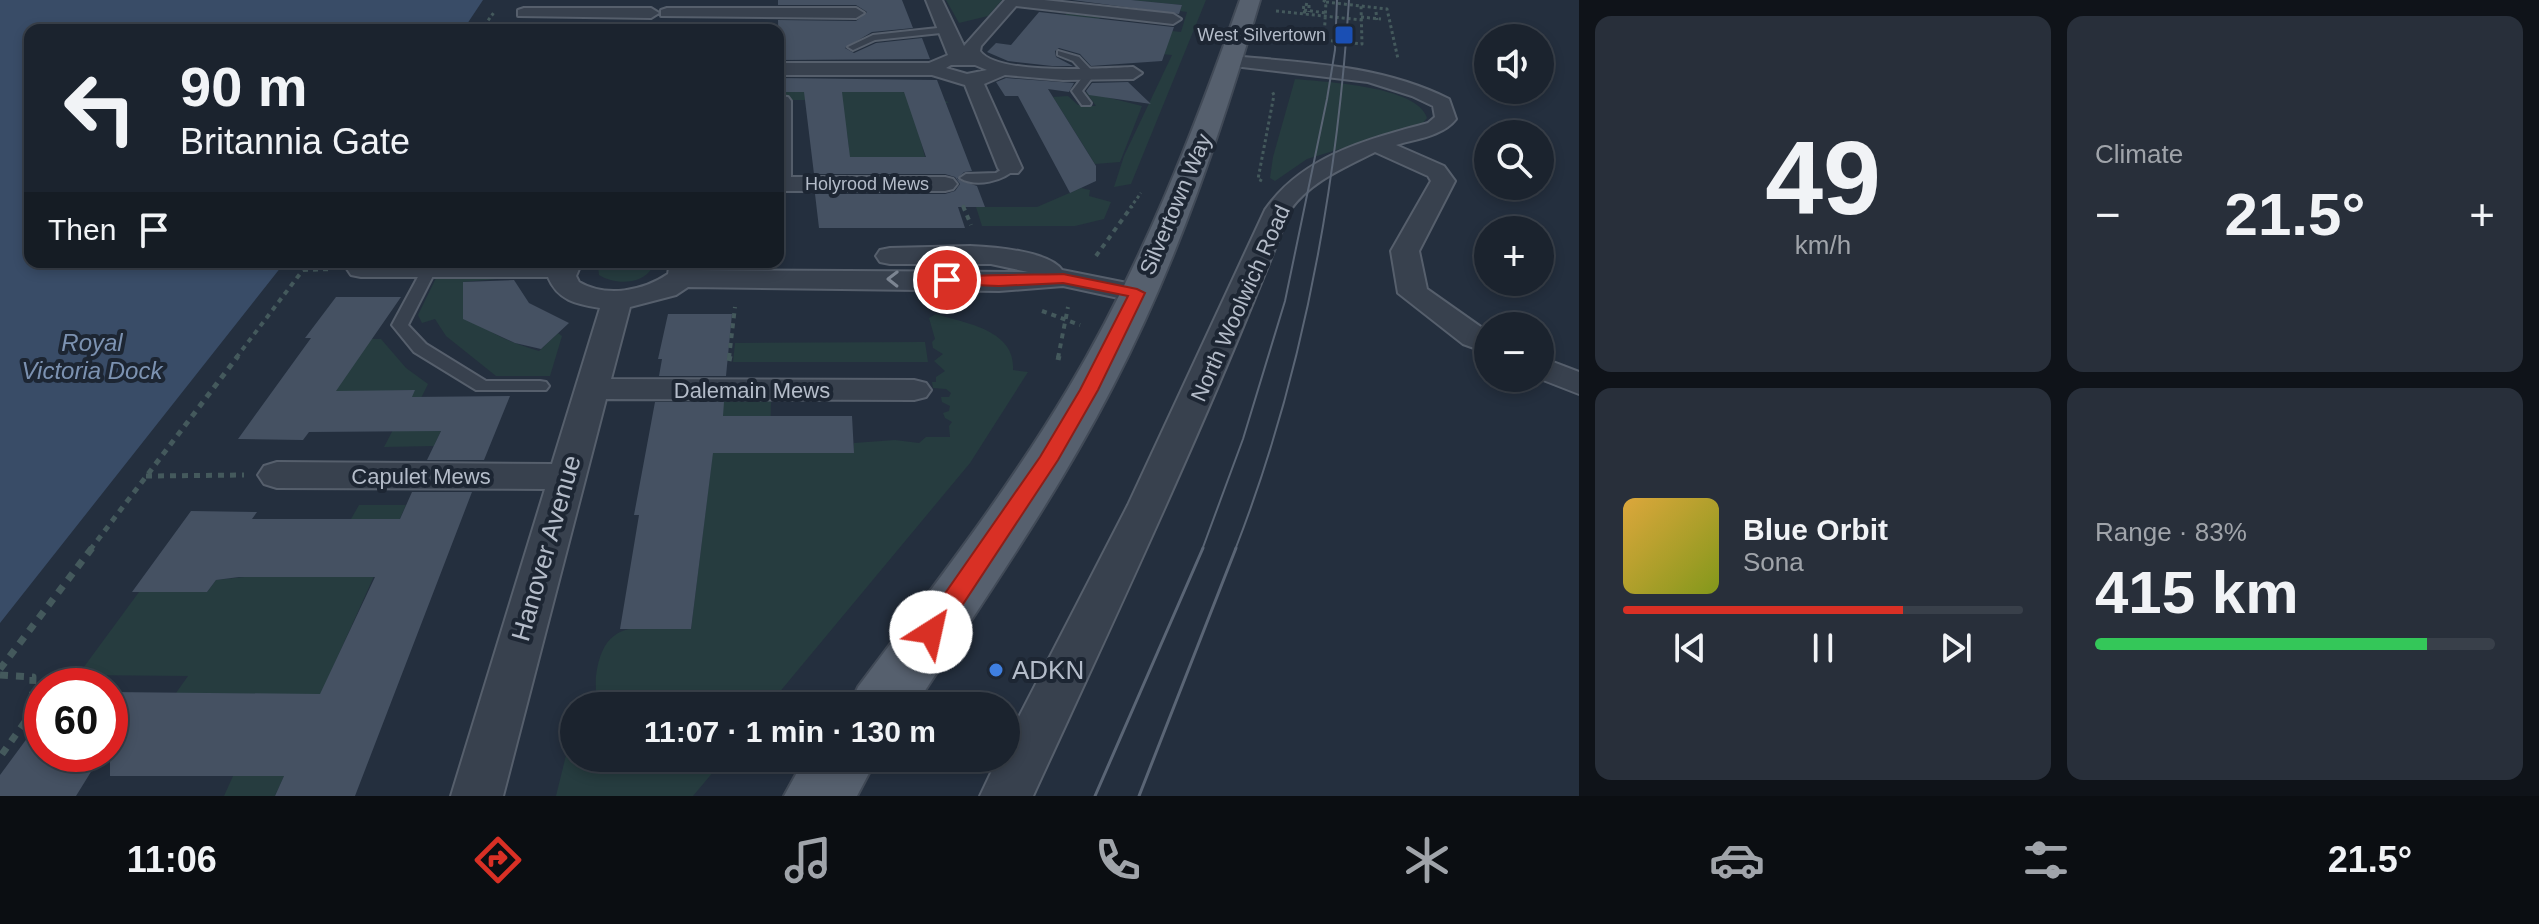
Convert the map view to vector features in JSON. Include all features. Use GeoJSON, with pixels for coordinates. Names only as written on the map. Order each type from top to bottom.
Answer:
{"type":"FeatureCollection","features":[{"type":"Feature","properties":{"kind":"main road"},"geometry":{"type":"LineString","coordinates":[[1231,61],[1250,0]]}},
{"type":"Feature","properties":{"kind":"main road","name":"Silvertown Way"},"geometry":{"type":"LineString","coordinates":[[890,692],[1031,488],[1089,390],[1166,237],[1231,61]]}},
{"type":"Feature","properties":{"kind":"main road"},"geometry":{"type":"LineString","coordinates":[[818,796],[834,772]]}},
{"type":"Feature","properties":{"kind":"street"},"geometry":{"type":"LineString","coordinates":[[934,0],[957,49],[957,59]]}},
{"type":"Feature","properties":{"kind":"street"},"geometry":{"type":"LineString","coordinates":[[1010,168],[974,70],[971,51],[1013,0],[1173,19]]}},
{"type":"Feature","properties":{"kind":"street"},"geometry":{"type":"LineString","coordinates":[[524,13],[659,13],[697,6],[856,13]]}},
{"type":"Feature","properties":{"kind":"street"},"geometry":{"type":"LineString","coordinates":[[947,30],[996,19]]}},
{"type":"Feature","properties":{"kind":"street"},"geometry":{"type":"LineString","coordinates":[[936,69],[941,63],[957,59],[974,70]]}},
{"type":"Feature","properties":{"kind":"street","name":"North Woolwich Road"},"geometry":{"type":"LineString","coordinates":[[1006,796],[1148,505],[1237,309],[1278,210],[1289,195],[1317,172],[1375,144],[1435,127],[1446,119],[1447,112],[1442,103],[1398,84],[1369,77],[1231,61]]}},
{"type":"Feature","properties":{"kind":"street"},"geometry":{"type":"LineString","coordinates":[[784,69],[936,69],[952,77],[974,70],[998,69],[1133,73]]}},
{"type":"Feature","properties":{"kind":"street"},"geometry":{"type":"LineString","coordinates":[[1375,144],[1436,171],[1443,181],[1405,251],[1413,293],[1474,337]]}},
{"type":"Feature","properties":{"kind":"street","name":"Holyrood Mews"},"geometry":{"type":"LineString","coordinates":[[784,184],[957,186]]}},
{"type":"Feature","properties":{"kind":"street"},"geometry":{"type":"LineString","coordinates":[[784,257],[981,255],[1028,262],[1063,278],[1137,293]]}},
{"type":"Feature","properties":{"kind":"street"},"geometry":{"type":"LineString","coordinates":[[361,269],[378,268]]}},
{"type":"Feature","properties":{"kind":"street"},"geometry":{"type":"LineString","coordinates":[[564,268],[562,278],[579,295],[617,301],[654,295],[683,270],[999,282],[1063,278]]}},
{"type":"Feature","properties":{"kind":"street","name":"Hanover Avenue"},"geometry":{"type":"LineString","coordinates":[[477,796],[617,301]]}},
{"type":"Feature","properties":{"kind":"street"},"geometry":{"type":"LineString","coordinates":[[1554,373],[1579,384]]}},
{"type":"Feature","properties":{"kind":"street","name":"Dalemain Mews"},"geometry":{"type":"LineString","coordinates":[[591,389],[914,390]]}},
{"type":"Feature","properties":{"kind":"street","name":"Capulet Mews"},"geometry":{"type":"LineString","coordinates":[[277,475],[566,477]]}},
{"type":"Feature","properties":{"kind":"lane"},"geometry":{"type":"LineString","coordinates":[[853,47],[873,38],[947,30]]}},
{"type":"Feature","properties":{"kind":"lane"},"geometry":{"type":"LineString","coordinates":[[1061,53],[1076,59],[1090,74],[1077,91],[1086,103]]}},
{"type":"Feature","properties":{"kind":"lane"},"geometry":{"type":"LineString","coordinates":[[957,186],[999,177],[1010,168]]}},
{"type":"Feature","properties":{"kind":"lane"},"geometry":{"type":"LineString","coordinates":[[429,268],[400,325],[420,348],[482,386],[540,386]]}},
{"type":"Feature","properties":{"kind":"path"},"geometry":{"type":"LineString","coordinates":[[485,24],[502,0]]}},
{"type":"Feature","properties":{"kind":"path"},"geometry":{"type":"LineString","coordinates":[[1324,40],[1324,1],[1387,9],[1400,69],[1398,84]]}},
{"type":"Feature","properties":{"kind":"path"},"geometry":{"type":"LineString","coordinates":[[1303,10],[1304,4],[1309,5],[1309,12]]}},
{"type":"Feature","properties":{"kind":"path"},"geometry":{"type":"LineString","coordinates":[[1271,33],[1362,44],[1361,6]]}},
{"type":"Feature","properties":{"kind":"path"},"geometry":{"type":"LineString","coordinates":[[1303,10],[1326,14]]}},
{"type":"Feature","properties":{"kind":"path"},"geometry":{"type":"LineString","coordinates":[[1303,10],[1315,13]]}},
{"type":"Feature","properties":{"kind":"path"},"geometry":{"type":"LineString","coordinates":[[1275,11],[1378,19]]}},
{"type":"Feature","properties":{"kind":"path","name":"North Woolwich Road"},"geometry":{"type":"LineString","coordinates":[[1272,80],[1269,88],[1274,95],[1258,179],[1272,186]]}},
{"type":"Feature","properties":{"kind":"path"},"geometry":{"type":"LineString","coordinates":[[957,186],[974,235]]}},
{"type":"Feature","properties":{"kind":"path"},"geometry":{"type":"LineString","coordinates":[[0,757],[32,712],[33,677],[0,672],[304,268]]}},
{"type":"Feature","properties":{"kind":"path"},"geometry":{"type":"LineString","coordinates":[[1062,316],[1086,324]]}},
{"type":"Feature","properties":{"kind":"path"},"geometry":{"type":"LineString","coordinates":[[729,353],[733,323]]}},
{"type":"Feature","properties":{"kind":"path"},"geometry":{"type":"LineString","coordinates":[[145,476],[277,475]]}},
{"type":"Feature","properties":{"kind":"green space"},"geometry":{"type":"Polygon","coordinates":[[[946,0],[1002,0],[988,16],[959,23],[946,0]]]}},
{"type":"Feature","properties":{"kind":"green space"},"geometry":{"type":"Polygon","coordinates":[[[1131,0],[1206,0],[1131,184],[1114,187],[1124,156],[1172,55],[1152,53],[1063,18],[1069,10],[1101,16],[1094,27],[1170,37],[1172,31],[1181,32],[1187,12],[1180,11],[1182,5],[1131,0]]]}},
{"type":"Feature","properties":{"kind":"green space"},"geometry":{"type":"Polygon","coordinates":[[[1295,79],[1389,92],[1420,107],[1427,118],[1422,124],[1307,159],[1275,181],[1270,178],[1273,157],[1295,79]]]}},
{"type":"Feature","properties":{"kind":"green space"},"geometry":{"type":"Polygon","coordinates":[[[898,91],[949,102],[914,116],[928,168],[813,157],[849,148],[847,133],[810,100],[784,100],[784,92],[898,91]]]}},
{"type":"Feature","properties":{"kind":"green space"},"geometry":{"type":"Polygon","coordinates":[[[1086,92],[1142,106],[1120,162],[1095,164],[1053,97],[1068,96],[1078,105],[1096,106],[1086,92]]]}},
{"type":"Feature","properties":{"kind":"green space"},"geometry":{"type":"Polygon","coordinates":[[[1081,188],[1090,190],[1089,196],[1111,202],[1104,219],[1075,226],[982,226],[976,207],[1037,207],[1081,188]]]}},
{"type":"Feature","properties":{"kind":"green space"},"geometry":{"type":"Polygon","coordinates":[[[598,268],[652,268],[642,278],[628,282],[599,275],[598,268]]]}},
{"type":"Feature","properties":{"kind":"green space"},"geometry":{"type":"Polygon","coordinates":[[[436,278],[509,278],[463,282],[469,310],[487,329],[539,351],[558,333],[562,336],[550,376],[496,376],[446,336],[435,319],[422,323],[418,315],[436,278]]]}},
{"type":"Feature","properties":{"kind":"green space"},"geometry":{"type":"Polygon","coordinates":[[[936,314],[986,330],[1006,345],[1012,356],[1013,370],[1028,372],[970,463],[780,692],[596,692],[600,656],[607,642],[617,634],[642,628],[691,629],[719,401],[771,400],[770,453],[853,453],[854,443],[895,440],[919,443],[926,437],[950,437],[949,426],[952,422],[943,413],[949,411],[950,406],[942,402],[941,397],[949,397],[951,393],[946,389],[933,388],[932,382],[936,382],[936,377],[945,371],[934,361],[943,354],[933,348],[935,339],[929,318],[936,314]]]}},
{"type":"Feature","properties":{"kind":"green space"},"geometry":{"type":"Polygon","coordinates":[[[311,338],[381,339],[406,368],[428,384],[421,398],[456,398],[434,446],[384,447],[414,390],[333,393],[311,338]]]}},
{"type":"Feature","properties":{"kind":"green space"},"geometry":{"type":"Polygon","coordinates":[[[925,342],[928,362],[733,362],[735,343],[925,342]]]}},
{"type":"Feature","properties":{"kind":"green space"},"geometry":{"type":"Polygon","coordinates":[[[359,505],[406,505],[275,796],[224,796],[233,776],[176,693],[188,676],[128,675],[128,668],[83,668],[139,592],[207,592],[216,580],[244,577],[351,519],[359,505]]]}},
{"type":"Feature","properties":{"kind":"green space"},"geometry":{"type":"Polygon","coordinates":[[[562,772],[713,772],[693,796],[556,796],[562,772]]]}},
{"type":"Feature","properties":{"kind":"water","name":"Royal Victoria Dock"},"geometry":{"type":"Polygon","coordinates":[[[0,0],[483,0],[467,24],[24,24],[24,268],[280,268],[0,623],[0,0]]]}},
{"type":"Feature","properties":{"kind":"building"},"geometry":{"type":"Polygon","coordinates":[[[778,0],[902,0],[913,28],[872,32],[845,48],[854,53],[876,43],[922,38],[930,59],[784,60],[784,24],[778,24],[778,20],[856,21],[867,12],[856,5],[778,5],[778,0]]]}},
{"type":"Feature","properties":{"kind":"building"},"geometry":{"type":"Polygon","coordinates":[[[1072,0],[1131,0],[1182,5],[1179,14],[1072,0]]]}},
{"type":"Feature","properties":{"kind":"building"},"geometry":{"type":"Polygon","coordinates":[[[1039,12],[1174,27],[1162,61],[1091,66],[1080,54],[1059,48],[1055,51],[1056,57],[1073,66],[1052,66],[1008,61],[987,52],[996,43],[1011,45],[1039,12]]]}},
{"type":"Feature","properties":{"kind":"building"},"geometry":{"type":"Polygon","coordinates":[[[784,78],[937,80],[972,171],[964,172],[957,179],[977,186],[985,207],[958,207],[965,228],[819,228],[815,194],[945,194],[955,191],[960,184],[955,177],[945,174],[814,174],[804,92],[784,92],[784,78]],[[842,92],[850,157],[926,157],[904,92],[842,92]]]}},
{"type":"Feature","properties":{"kind":"building"},"geometry":{"type":"Polygon","coordinates":[[[1006,78],[1074,83],[1069,92],[1048,89],[1096,166],[1096,181],[1070,193],[1018,96],[1005,96],[996,82],[1006,78]]]}},
{"type":"Feature","properties":{"kind":"building"},"geometry":{"type":"Polygon","coordinates":[[[1128,82],[1151,104],[1089,95],[1086,91],[1092,83],[1128,82]]]}},
{"type":"Feature","properties":{"kind":"building"},"geometry":{"type":"Polygon","coordinates":[[[514,280],[529,303],[569,323],[541,349],[515,343],[463,319],[463,282],[514,280]]]}},
{"type":"Feature","properties":{"kind":"building"},"geometry":{"type":"Polygon","coordinates":[[[336,297],[401,297],[336,391],[415,390],[412,397],[510,396],[484,460],[427,460],[441,431],[309,432],[303,440],[238,439],[311,338],[305,338],[336,297]]]}},
{"type":"Feature","properties":{"kind":"building"},"geometry":{"type":"Polygon","coordinates":[[[668,314],[732,314],[726,376],[659,376],[662,359],[658,359],[668,314]]]}},
{"type":"Feature","properties":{"kind":"building"},"geometry":{"type":"Polygon","coordinates":[[[655,402],[724,402],[723,416],[852,416],[854,453],[713,453],[691,629],[620,629],[639,515],[634,515],[655,402]]]}},
{"type":"Feature","properties":{"kind":"building"},"geometry":{"type":"Polygon","coordinates":[[[412,492],[472,492],[355,796],[275,796],[284,776],[110,776],[110,772],[128,772],[128,692],[320,694],[375,577],[239,577],[216,580],[207,592],[132,592],[191,511],[257,512],[252,519],[400,519],[412,492]]]}},
{"type":"Feature","properties":{"kind":"building"},"geometry":{"type":"Polygon","coordinates":[[[24,742],[24,772],[91,772],[76,796],[0,796],[0,775],[24,742]]]}},
{"type":"Feature","properties":{"kind":"tram line"},"geometry":{"type":"LineString","coordinates":[[1202,550],[1243,439],[1285,301],[1327,99],[1335,50],[1337,0]]}},
{"type":"Feature","properties":{"kind":"tram line"},"geometry":{"type":"LineString","coordinates":[[1235,550],[1280,417],[1313,280],[1336,140],[1349,0]]}},
{"type":"Feature","properties":{"kind":"tram line"},"geometry":{"type":"LineString","coordinates":[[1095,796],[1203,548]]}},
{"type":"Feature","properties":{"kind":"tram line"},"geometry":{"type":"LineString","coordinates":[[1139,796],[1236,548]]}},
{"type":"Feature","properties":{"kind":"place","name":"West Silvertown"},"geometry":{"type":"Point","coordinates":[1344,35]}},
{"type":"Feature","properties":{"kind":"place","name":"ADKN"},"geometry":{"type":"Point","coordinates":[996,670]}},
{"type":"Feature","properties":{"kind":"route"},"geometry":{"type":"LineString","coordinates":[[931,632],[1031,488],[1089,390],[1137,293],[1063,278],[999,282],[947,280]]}}]}
